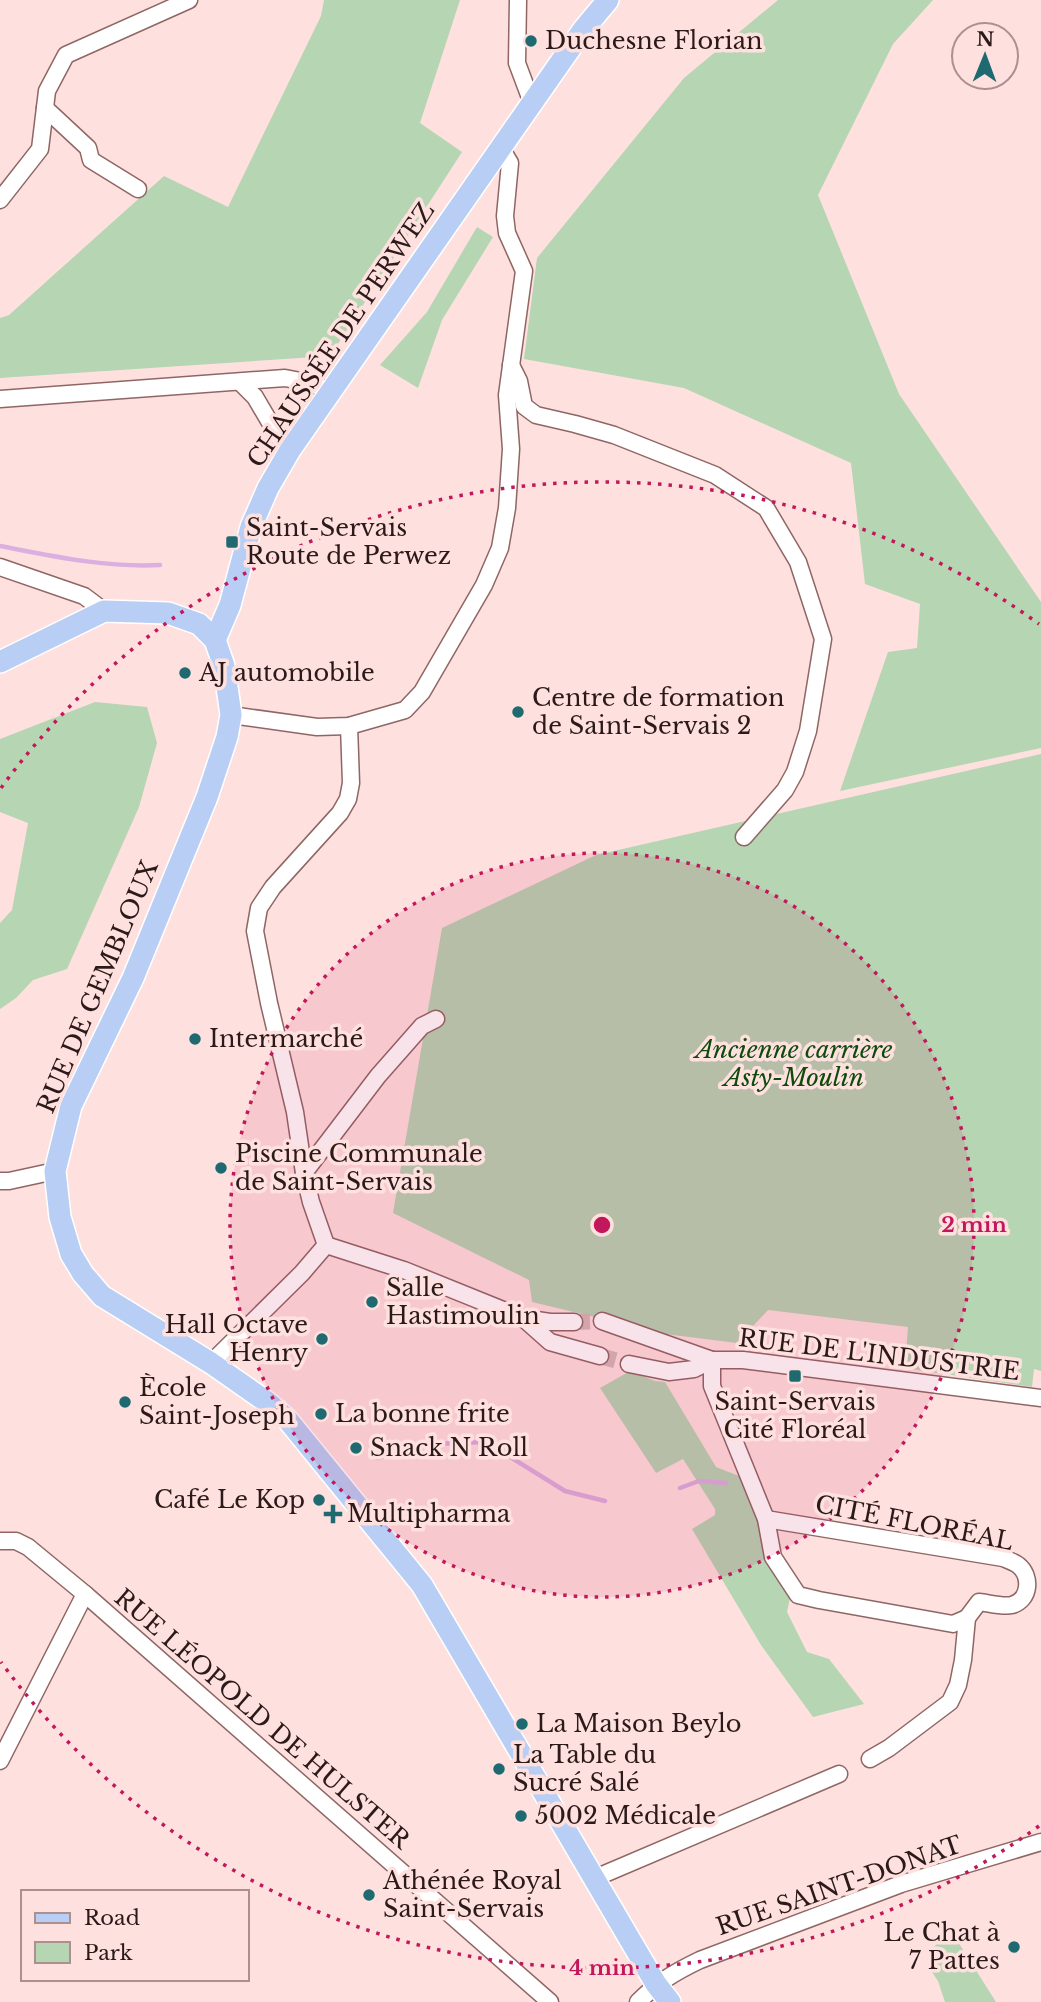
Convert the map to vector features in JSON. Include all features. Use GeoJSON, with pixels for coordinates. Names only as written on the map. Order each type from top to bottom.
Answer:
{"type":"FeatureCollection","features":[{"type":"Feature","properties":{"kind":"main road","name":"CHAUSSÉE DE PERWEZ"},"geometry":{"type":"LineString","coordinates":[[215,640],[230,605],[251,527],[268,488],[290,450],[583,30],[607,0]]}},
{"type":"Feature","properties":{"kind":"main road"},"geometry":{"type":"LineString","coordinates":[[0,662],[104,611],[168,613],[199,624],[215,640]]}},
{"type":"Feature","properties":{"kind":"main road","name":"RUE DE GEMBLOUX"},"geometry":{"type":"LineString","coordinates":[[215,640],[225,666],[231,715],[227,737],[207,797],[139,965],[71,1106],[55,1171],[60,1217],[71,1254],[102,1296],[211,1363],[287,1419],[422,1585],[656,1984],[670,2002]]}},
{"type":"Feature","properties":{"kind":"street"},"geometry":{"type":"LineString","coordinates":[[0,200],[40,149],[50,83],[66,55],[189,0]]}},
{"type":"Feature","properties":{"kind":"street"},"geometry":{"type":"LineString","coordinates":[[518,0],[517,63],[532,103]]}},
{"type":"Feature","properties":{"kind":"street"},"geometry":{"type":"LineString","coordinates":[[45,108],[88,148],[91,160],[138,189]]}},
{"type":"Feature","properties":{"kind":"street"},"geometry":{"type":"LineString","coordinates":[[231,715],[317,727],[349,726],[405,710],[422,692],[484,585],[500,548],[507,508],[511,449],[507,395],[524,271],[507,233],[505,216],[510,163],[501,148]]}},
{"type":"Feature","properties":{"kind":"street"},"geometry":{"type":"LineString","coordinates":[[511,365],[519,381],[524,406],[536,415],[614,435],[715,475],[766,508],[799,562],[823,639],[808,732],[795,772],[785,790],[744,836]]}},
{"type":"Feature","properties":{"kind":"street"},"geometry":{"type":"LineString","coordinates":[[0,399],[285,378],[311,383],[330,392]]}},
{"type":"Feature","properties":{"kind":"street"},"geometry":{"type":"LineString","coordinates":[[240,382],[255,397],[282,443],[290,450]]}},
{"type":"Feature","properties":{"kind":"street"},"geometry":{"type":"LineString","coordinates":[[0,566],[83,596],[104,611]]}},
{"type":"Feature","properties":{"kind":"street"},"geometry":{"type":"LineString","coordinates":[[326,1245],[304,1173],[295,1112],[255,931],[259,908],[273,887],[340,813],[348,799],[351,783],[349,726]]}},
{"type":"Feature","properties":{"kind":"street"},"geometry":{"type":"LineString","coordinates":[[304,1173],[378,1076],[422,1026],[436,1019]]}},
{"type":"Feature","properties":{"kind":"street"},"geometry":{"type":"LineString","coordinates":[[0,1181],[55,1171]]}},
{"type":"Feature","properties":{"kind":"street"},"geometry":{"type":"LineString","coordinates":[[211,1363],[302,1273],[326,1245]]}},
{"type":"Feature","properties":{"kind":"street"},"geometry":{"type":"LineString","coordinates":[[326,1245],[404,1270],[523,1318],[574,1322]]}},
{"type":"Feature","properties":{"kind":"street"},"geometry":{"type":"LineString","coordinates":[[523,1318],[550,1342],[600,1356]]}},
{"type":"Feature","properties":{"kind":"street","name":"RUE DE L'INDUSTRIE"},"geometry":{"type":"LineString","coordinates":[[602,1321],[712,1360]]}},
{"type":"Feature","properties":{"kind":"street","name":"RUE DE L'INDUSTRIE"},"geometry":{"type":"LineString","coordinates":[[629,1364],[669,1372],[694,1369],[712,1360],[728,1359],[1041,1398]]}},
{"type":"Feature","properties":{"kind":"street","name":"CITÉ FLORÉAL"},"geometry":{"type":"LineString","coordinates":[[712,1360],[712,1386],[766,1519],[772,1557],[798,1595],[953,1624],[967,1618],[979,1602],[1007,1606],[1033,1598],[1026,1575],[1020,1566],[1003,1558],[766,1519]]}},
{"type":"Feature","properties":{"kind":"street","name":"RUE LÉOPOLD DE HULSTER"},"geometry":{"type":"LineString","coordinates":[[0,1541],[16,1541],[27,1547],[85,1594],[550,2002]]}},
{"type":"Feature","properties":{"kind":"street"},"geometry":{"type":"LineString","coordinates":[[0,1761],[85,1594]]}},
{"type":"Feature","properties":{"kind":"street"},"geometry":{"type":"LineString","coordinates":[[870,1759],[950,1702],[958,1685],[967,1618]]}},
{"type":"Feature","properties":{"kind":"street"},"geometry":{"type":"LineString","coordinates":[[595,1878],[839,1774]]}},
{"type":"Feature","properties":{"kind":"street","name":"RUE SAINT-DONAT"},"geometry":{"type":"LineString","coordinates":[[638,2002],[672,1973],[700,1960],[901,1884],[1041,1842]]}},
{"type":"Feature","properties":{"kind":"green space"},"geometry":{"type":"Polygon","coordinates":[[[324,0],[460,0],[420,123],[462,152],[330,356],[0,378],[0,318],[9,315],[164,176],[228,207],[321,16],[324,0]]]}},
{"type":"Feature","properties":{"kind":"green space"},"geometry":{"type":"Polygon","coordinates":[[[778,0],[933,0],[893,44],[818,195],[899,394],[1041,602],[1041,748],[840,791],[888,652],[917,648],[920,604],[865,584],[851,463],[684,388],[524,359],[537,258],[684,78],[778,0]]]}},
{"type":"Feature","properties":{"kind":"green space"},"geometry":{"type":"Polygon","coordinates":[[[477,227],[493,237],[442,320],[418,388],[380,365],[427,312],[477,227]]]}},
{"type":"Feature","properties":{"kind":"green space"},"geometry":{"type":"Polygon","coordinates":[[[95,702],[147,707],[157,743],[139,807],[67,969],[33,980],[16,998],[0,1009],[0,923],[12,910],[28,823],[0,812],[0,739],[95,702]]]}},
{"type":"Feature","properties":{"kind":"green space","name":"Ancienne carrière Asty-Moulin"},"geometry":{"type":"Polygon","coordinates":[[[1041,754],[1041,1371],[1034,1369],[1032,1387],[905,1368],[908,1327],[768,1310],[737,1343],[665,1334],[532,1302],[529,1280],[393,1213],[442,928],[596,855],[1041,754]]]}},
{"type":"Feature","properties":{"kind":"green space"},"geometry":{"type":"Polygon","coordinates":[[[630,1371],[665,1382],[716,1467],[744,1478],[757,1510],[764,1543],[790,1598],[787,1612],[807,1652],[829,1659],[864,1704],[813,1717],[761,1645],[692,1529],[715,1515],[715,1509],[683,1459],[656,1473],[600,1388],[630,1371]]]}},
{"type":"Feature","properties":{"kind":"green space"},"geometry":{"type":"Polygon","coordinates":[[[947,1936],[955,1937],[996,2002],[945,2002],[938,1981],[928,1966],[931,1949],[947,1936]]]}},
{"type":"Feature","properties":{"kind":"waterway"},"geometry":{"type":"LineString","coordinates":[[0,546],[100,563],[160,565]]}},
{"type":"Feature","properties":{"kind":"waterway"},"geometry":{"type":"LineString","coordinates":[[377,1458],[434,1444],[486,1442],[565,1491],[605,1501]]}},
{"type":"Feature","properties":{"kind":"waterway"},"geometry":{"type":"LineString","coordinates":[[680,1488],[699,1481],[726,1483]]}},
{"type":"Feature","properties":{"kind":"tunnel"},"geometry":{"type":"LineString","coordinates":[[574,1322],[602,1321]]}},
{"type":"Feature","properties":{"kind":"tunnel"},"geometry":{"type":"LineString","coordinates":[[600,1356],[629,1364]]}},
{"type":"Feature","properties":{"kind":"place","name":"Duchesne Florian"},"geometry":{"type":"Point","coordinates":[531,41]}},
{"type":"Feature","properties":{"kind":"place","name":"Saint-Servais Route de Perwez"},"geometry":{"type":"Point","coordinates":[232,542]}},
{"type":"Feature","properties":{"kind":"place","name":"AJ automobile"},"geometry":{"type":"Point","coordinates":[185,673]}},
{"type":"Feature","properties":{"kind":"place","name":"Centre de formation de Saint-Servais 2"},"geometry":{"type":"Point","coordinates":[518,712]}},
{"type":"Feature","properties":{"kind":"place","name":"Intermarché"},"geometry":{"type":"Point","coordinates":[195,1039]}},
{"type":"Feature","properties":{"kind":"place","name":"Piscine Communale de Saint-Servais"},"geometry":{"type":"Point","coordinates":[221,1168]}},
{"type":"Feature","properties":{"kind":"place","name":"Salle Hastimoulin"},"geometry":{"type":"Point","coordinates":[372,1302]}},
{"type":"Feature","properties":{"kind":"place","name":"Hall Octave Henry"},"geometry":{"type":"Point","coordinates":[322,1339]}},
{"type":"Feature","properties":{"kind":"place","name":"Saint-Servais Cité Floréal"},"geometry":{"type":"Point","coordinates":[795,1376]}},
{"type":"Feature","properties":{"kind":"place","name":"Ècole Saint-Joseph"},"geometry":{"type":"Point","coordinates":[125,1402]}},
{"type":"Feature","properties":{"kind":"place","name":"La bonne frite"},"geometry":{"type":"Point","coordinates":[321,1414]}},
{"type":"Feature","properties":{"kind":"place","name":"Snack N Roll"},"geometry":{"type":"Point","coordinates":[356,1448]}},
{"type":"Feature","properties":{"kind":"place","name":"Café Le Kop"},"geometry":{"type":"Point","coordinates":[319,1500]}},
{"type":"Feature","properties":{"kind":"place","name":"Multipharma"},"geometry":{"type":"Point","coordinates":[333,1514]}},
{"type":"Feature","properties":{"kind":"place","name":"La Maison Beylo"},"geometry":{"type":"Point","coordinates":[522,1724]}},
{"type":"Feature","properties":{"kind":"place","name":"La Table du Sucré Salé"},"geometry":{"type":"Point","coordinates":[499,1769]}},
{"type":"Feature","properties":{"kind":"place","name":"5002 Médicale"},"geometry":{"type":"Point","coordinates":[521,1816]}},
{"type":"Feature","properties":{"kind":"place","name":"Athénée Royal Saint-Servais"},"geometry":{"type":"Point","coordinates":[369,1895]}},
{"type":"Feature","properties":{"kind":"place","name":"Le Chat à 7 Pattes"},"geometry":{"type":"Point","coordinates":[1014,1947]}}]}
